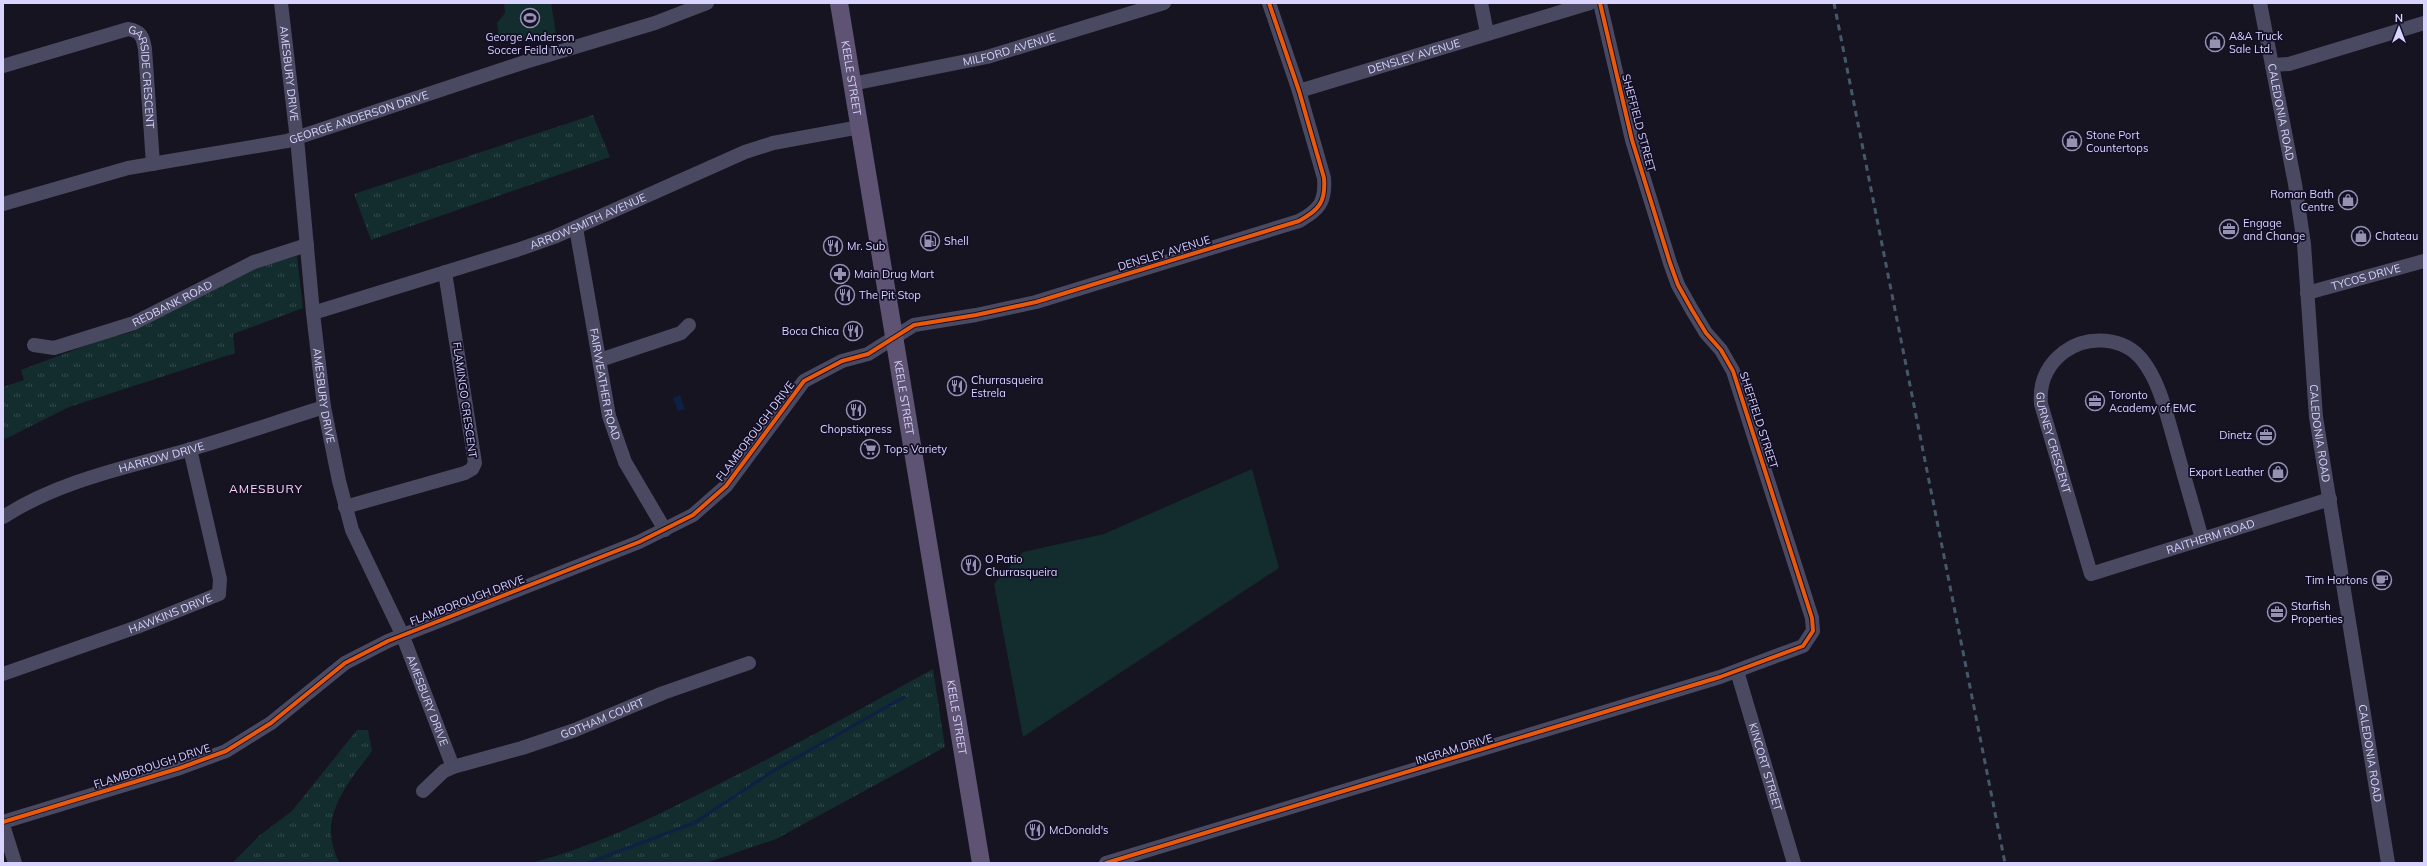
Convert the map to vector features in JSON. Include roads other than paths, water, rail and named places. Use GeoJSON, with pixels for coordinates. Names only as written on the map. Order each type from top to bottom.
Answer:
{"type":"FeatureCollection","features":[{"type":"Feature","properties":{"kind":"main road","name":"KEELE STREET"},"geometry":{"type":"LineString","coordinates":[[839,3],[980,863]]}},
{"type":"Feature","properties":{"kind":"street","name":"AMESBURY DRIVE"},"geometry":{"type":"LineString","coordinates":[[281,3],[324,407],[345,507],[352,530],[402,634],[452,767]]}},
{"type":"Feature","properties":{"kind":"street","name":"GEORGE ANDERSON DRIVE"},"geometry":{"type":"LineString","coordinates":[[3,204],[102,175],[153,164],[287,141],[525,62],[655,23],[707,3]]}},
{"type":"Feature","properties":{"kind":"street","name":"MILFORD AVENUE"},"geometry":{"type":"LineString","coordinates":[[852,84],[987,57],[1164,3]]}},
{"type":"Feature","properties":{"kind":"street"},"geometry":{"type":"LineString","coordinates":[[1269,3],[1298,91]]}},
{"type":"Feature","properties":{"kind":"street"},"geometry":{"type":"LineString","coordinates":[[1481,3],[1487,33]]}},
{"type":"Feature","properties":{"kind":"street","name":"DENSLEY AVENUE"},"geometry":{"type":"LineString","coordinates":[[895,339],[914,325],[976,315],[1036,302],[1299,221],[1312,214],[1318,208],[1325,191],[1324,178],[1298,91],[1590,3]]}},
{"type":"Feature","properties":{"kind":"street","name":"SHEFFIELD STREET"},"geometry":{"type":"LineString","coordinates":[[1600,3],[1631,135],[1670,264],[1678,285],[1692,310],[1706,333],[1722,350],[1733,370],[1812,618],[1812,631],[1803,646],[1737,671]]}},
{"type":"Feature","properties":{"kind":"street","name":"CALEDONIA ROAD"},"geometry":{"type":"LineString","coordinates":[[2260,3],[2295,184],[2304,244],[2314,396],[2388,863]]}},
{"type":"Feature","properties":{"kind":"street"},"geometry":{"type":"LineString","coordinates":[[2272,65],[2289,64],[2424,23]]}},
{"type":"Feature","properties":{"kind":"street","name":"GARSIDE CRESCENT"},"geometry":{"type":"LineString","coordinates":[[3,66],[128,29],[137,31],[142,37],[145,50],[153,164]]}},
{"type":"Feature","properties":{"kind":"street","name":"ARROWSMITH AVENUE"},"geometry":{"type":"LineString","coordinates":[[313,313],[517,250],[576,228],[745,152],[773,143],[860,127]]}},
{"type":"Feature","properties":{"kind":"street","name":"FAIRWEATHER ROAD"},"geometry":{"type":"LineString","coordinates":[[576,228],[609,416],[622,454],[639,488],[665,530]]}},
{"type":"Feature","properties":{"kind":"street","name":"REDBANK ROAD"},"geometry":{"type":"LineString","coordinates":[[34,345],[54,348],[134,323],[254,262],[307,245]]}},
{"type":"Feature","properties":{"kind":"street","name":"TYCOS DRIVE"},"geometry":{"type":"LineString","coordinates":[[2307,292],[2424,261]]}},
{"type":"Feature","properties":{"kind":"street","name":"FLAMINGO CRESCENT"},"geometry":{"type":"LineString","coordinates":[[345,507],[465,473],[472,469],[475,463],[445,272]]}},
{"type":"Feature","properties":{"kind":"street"},"geometry":{"type":"LineString","coordinates":[[600,360],[681,333],[689,325]]}},
{"type":"Feature","properties":{"kind":"street","name":"FLAMBOROUGH DRIVE"},"geometry":{"type":"LineString","coordinates":[[3,822],[180,768],[226,750],[272,723],[345,664],[402,634],[490,602],[665,530],[693,515],[726,486],[804,380],[842,361],[868,354],[895,339]]}},
{"type":"Feature","properties":{"kind":"street","name":"GURNEY CRESCENT"},"geometry":{"type":"LineString","coordinates":[[2091,574],[2043,413],[2040,394],[2042,382],[2049,366],[2069,348],[2081,343],[2101,340],[2120,344],[2138,355],[2148,368],[2162,399],[2202,539]]}},
{"type":"Feature","properties":{"kind":"street","name":"HARROW DRIVE"},"geometry":{"type":"LineString","coordinates":[[3,517],[19,506],[74,482],[190,450],[324,407]]}},
{"type":"Feature","properties":{"kind":"street","name":"HAWKINS DRIVE"},"geometry":{"type":"LineString","coordinates":[[3,674],[137,627],[219,594],[220,579],[190,450]]}},
{"type":"Feature","properties":{"kind":"street","name":"RAITHERM ROAD"},"geometry":{"type":"LineString","coordinates":[[2091,574],[2330,499]]}},
{"type":"Feature","properties":{"kind":"street","name":"GOTHAM COURT"},"geometry":{"type":"LineString","coordinates":[[452,767],[522,748],[575,730],[639,702],[749,663]]}},
{"type":"Feature","properties":{"kind":"street","name":"INGRAM DRIVE"},"geometry":{"type":"LineString","coordinates":[[1106,863],[1362,787],[1737,671]]}},
{"type":"Feature","properties":{"kind":"street","name":"KINCORT STREET"},"geometry":{"type":"LineString","coordinates":[[1737,671],[1794,863]]}},
{"type":"Feature","properties":{"kind":"street"},"geometry":{"type":"LineString","coordinates":[[423,791],[444,771],[452,767]]}},
{"type":"Feature","properties":{"kind":"street"},"geometry":{"type":"LineString","coordinates":[[3,825],[15,863]]}},
{"type":"Feature","properties":{"kind":"water"},"geometry":{"type":"Polygon","coordinates":[[[680,395],[685,409],[678,411],[673,398],[680,395]]]}},
{"type":"Feature","properties":{"kind":"waterway"},"geometry":{"type":"LineString","coordinates":[[588,863],[694,823],[773,771],[904,697]]}},
{"type":"Feature","properties":{"kind":"railway"},"geometry":{"type":"LineString","coordinates":[[1834,3],[2005,863]]}},
{"type":"Feature","properties":{"kind":"place","name":"George Anderson Soccer Feild Two"},"geometry":{"type":"Point","coordinates":[530,18]}},
{"type":"Feature","properties":{"kind":"place","name":"A&A Truck Sale Ltd."},"geometry":{"type":"Point","coordinates":[2215,42]}},
{"type":"Feature","properties":{"kind":"place","name":"Stone Port Countertops"},"geometry":{"type":"Point","coordinates":[2072,141]}},
{"type":"Feature","properties":{"kind":"place","name":"Roman Bath Centre"},"geometry":{"type":"Point","coordinates":[2348,200]}},
{"type":"Feature","properties":{"kind":"place","name":"Engage and Change"},"geometry":{"type":"Point","coordinates":[2229,229]}},
{"type":"Feature","properties":{"kind":"place","name":"Chateau"},"geometry":{"type":"Point","coordinates":[2361,236]}},
{"type":"Feature","properties":{"kind":"place","name":"Shell"},"geometry":{"type":"Point","coordinates":[930,241]}},
{"type":"Feature","properties":{"kind":"place","name":"Mr. Sub"},"geometry":{"type":"Point","coordinates":[833,246]}},
{"type":"Feature","properties":{"kind":"place","name":"Main Drug Mart"},"geometry":{"type":"Point","coordinates":[840,274]}},
{"type":"Feature","properties":{"kind":"place","name":"The Pit Stop"},"geometry":{"type":"Point","coordinates":[845,295]}},
{"type":"Feature","properties":{"kind":"place","name":"Boca Chica"},"geometry":{"type":"Point","coordinates":[853,331]}},
{"type":"Feature","properties":{"kind":"place","name":"Churrasqueira Estrela"},"geometry":{"type":"Point","coordinates":[957,386]}},
{"type":"Feature","properties":{"kind":"place","name":"Toronto Academy of EMC"},"geometry":{"type":"Point","coordinates":[2095,401]}},
{"type":"Feature","properties":{"kind":"place","name":"Chopstixpress"},"geometry":{"type":"Point","coordinates":[856,410]}},
{"type":"Feature","properties":{"kind":"place","name":"Dinetz"},"geometry":{"type":"Point","coordinates":[2266,435]}},
{"type":"Feature","properties":{"kind":"place","name":"Tops Variety"},"geometry":{"type":"Point","coordinates":[870,449]}},
{"type":"Feature","properties":{"kind":"place","name":"Export Leather"},"geometry":{"type":"Point","coordinates":[2278,472]}},
{"type":"Feature","properties":{"kind":"place","name":"O Patio Churrasqueira"},"geometry":{"type":"Point","coordinates":[971,565]}},
{"type":"Feature","properties":{"kind":"place","name":"Tim Hortons"},"geometry":{"type":"Point","coordinates":[2382,580]}},
{"type":"Feature","properties":{"kind":"place","name":"Starfish Properties"},"geometry":{"type":"Point","coordinates":[2277,612]}},
{"type":"Feature","properties":{"kind":"place","name":"McDonald's"},"geometry":{"type":"Point","coordinates":[1035,830]}},
{"type":"Feature","properties":{"kind":"district","name":"AMESBURY"},"geometry":{"type":"Point","coordinates":[266,488]}}]}
